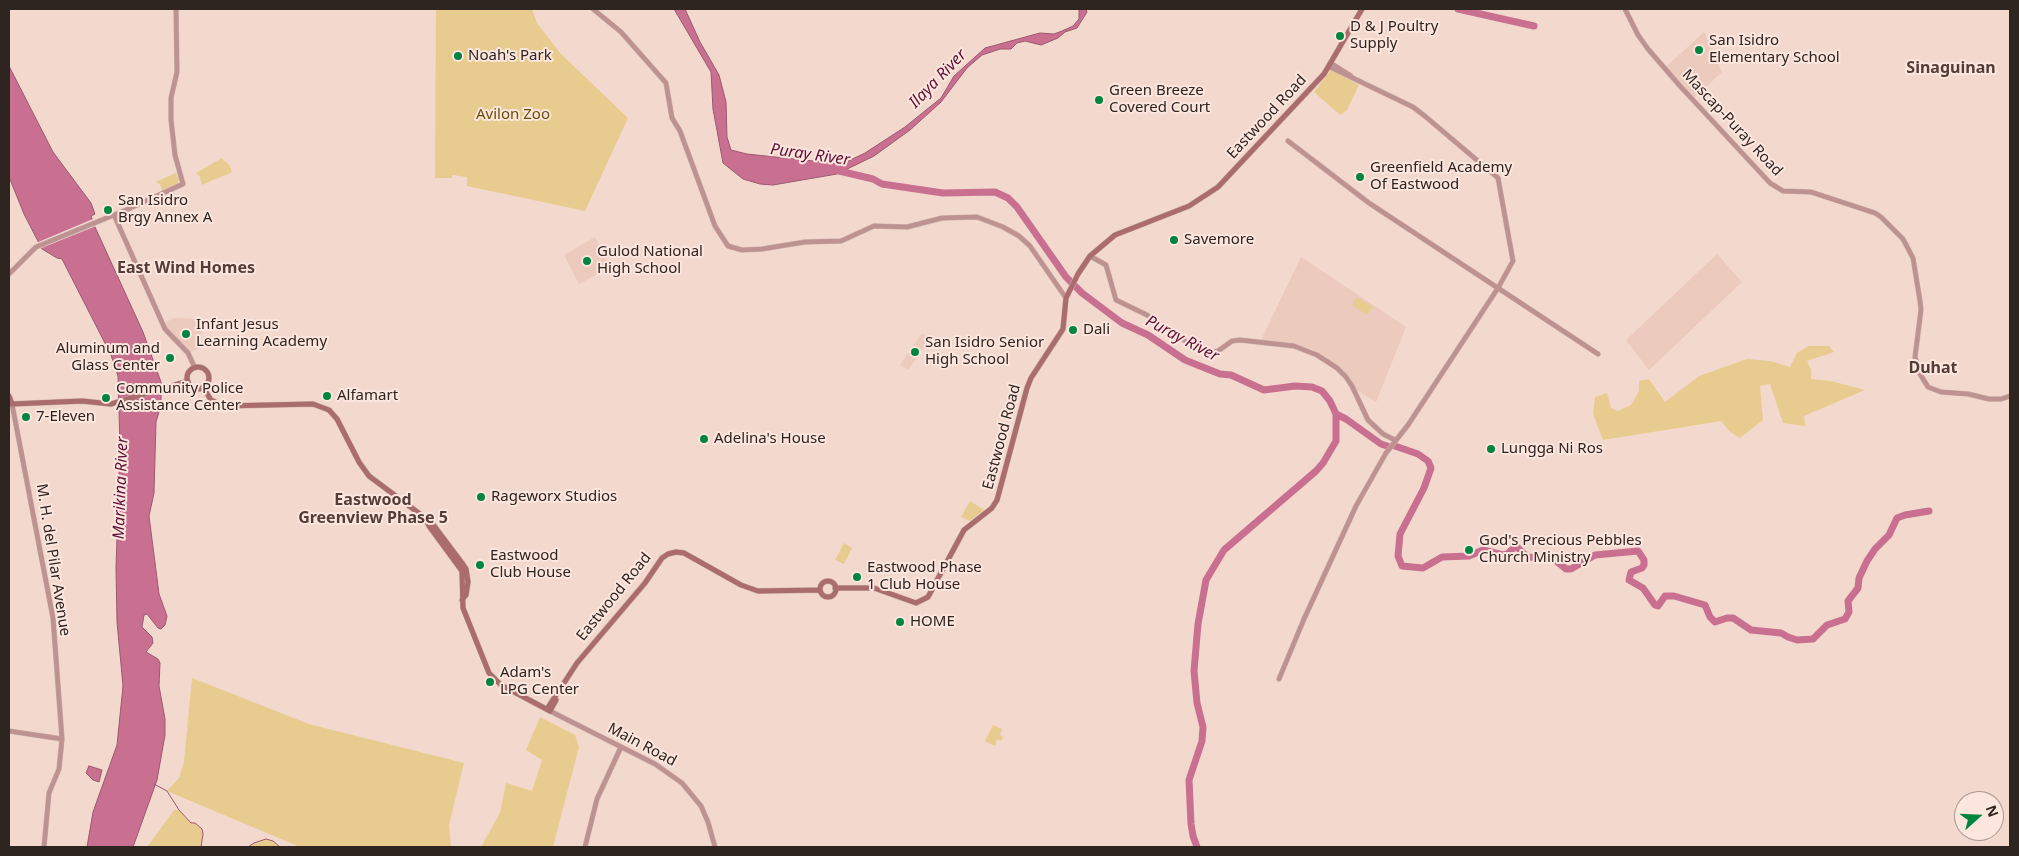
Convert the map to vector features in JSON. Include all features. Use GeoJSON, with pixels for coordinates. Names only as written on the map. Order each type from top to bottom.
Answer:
{"type":"FeatureCollection","features":[{"type":"Feature","properties":{"kind":"main road","name":"Eastwood Road"},"geometry":{"type":"LineString","coordinates":[[835,588],[874,588],[916,603],[928,596],[964,530],[992,508],[997,500],[1027,388],[1031,378],[1063,329],[1067,296],[1090,256],[1115,235],[1184,209],[1211,192],[1331,65],[1362,9]]}},
{"type":"Feature","properties":{"kind":"main road"},"geometry":{"type":"LineString","coordinates":[[195,368],[203,368],[208,374],[208,382],[203,387],[193,387],[188,381],[189,373],[195,368]]}},
{"type":"Feature","properties":{"kind":"main road"},"geometry":{"type":"LineString","coordinates":[[12,404],[82,401],[108,404],[188,381]]}},
{"type":"Feature","properties":{"kind":"main road"},"geometry":{"type":"LineString","coordinates":[[203,387],[211,400],[223,406],[314,404],[325,408],[337,420],[359,462],[369,476],[432,523],[466,569],[468,582],[466,595],[462,600],[489,674],[501,685],[548,710]]}},
{"type":"Feature","properties":{"kind":"main road","name":"M. H. del Pilar Avenue"},"geometry":{"type":"LineString","coordinates":[[9,396],[12,404]]}},
{"type":"Feature","properties":{"kind":"main road","name":"Eastwood Road"},"geometry":{"type":"LineString","coordinates":[[548,710],[577,663],[645,583],[662,558],[668,554],[676,552],[684,554],[741,585],[758,592],[820,590]]}},
{"type":"Feature","properties":{"kind":"main road"},"geometry":{"type":"LineString","coordinates":[[828,581],[834,584],[835,588],[834,594],[829,596],[822,595],[820,590],[821,584],[828,581]]}},
{"type":"Feature","properties":{"kind":"street"},"geometry":{"type":"LineString","coordinates":[[9,274],[36,247],[183,184],[175,155],[171,120],[171,98],[177,72],[176,9]]}},
{"type":"Feature","properties":{"kind":"street"},"geometry":{"type":"LineString","coordinates":[[593,9],[621,32],[666,83],[672,118],[680,131],[715,226],[728,246],[742,250],[756,250],[805,242],[845,240],[874,226],[907,227],[942,218],[977,216],[1019,236],[1030,246],[1067,296]]}},
{"type":"Feature","properties":{"kind":"street","name":"Mascap-Puray Road"},"geometry":{"type":"LineString","coordinates":[[1625,9],[1638,35],[1648,49],[1770,182],[1783,192],[1811,192],[1875,213],[1903,239],[1913,258],[1920,301],[1915,357],[1920,374],[1928,387],[1941,392],[1968,394],[1989,399],[2001,399],[2010,396]]}},
{"type":"Feature","properties":{"kind":"street"},"geometry":{"type":"LineString","coordinates":[[1279,678],[1352,514],[1386,453],[1408,425],[1498,288],[1511,265],[1513,257],[1498,178],[1413,108],[1352,77],[1346,71],[1331,65]]}},
{"type":"Feature","properties":{"kind":"street"},"geometry":{"type":"LineString","coordinates":[[1288,141],[1369,203],[1598,354]]}},
{"type":"Feature","properties":{"kind":"street"},"geometry":{"type":"LineString","coordinates":[[114,214],[165,329],[188,353],[195,368]]}},
{"type":"Feature","properties":{"kind":"street"},"geometry":{"type":"LineString","coordinates":[[1090,256],[1106,265],[1116,300],[1146,315],[1192,346],[1213,352],[1236,340],[1287,346],[1305,349],[1328,362],[1342,372],[1352,386],[1368,420],[1384,434],[1395,440]]}},
{"type":"Feature","properties":{"kind":"street","name":"M. H. del Pilar Avenue"},"geometry":{"type":"LineString","coordinates":[[12,404],[54,618],[62,739],[59,769],[50,793],[44,847]]}},
{"type":"Feature","properties":{"kind":"street","name":"Main Road"},"geometry":{"type":"LineString","coordinates":[[548,710],[655,764],[682,783],[701,806],[710,827],[715,847]]}},
{"type":"Feature","properties":{"kind":"street"},"geometry":{"type":"LineString","coordinates":[[9,731],[62,739]]}},
{"type":"Feature","properties":{"kind":"street"},"geometry":{"type":"LineString","coordinates":[[585,847],[597,799],[621,747]]}},
{"type":"Feature","properties":{"kind":"shaded area","name":"San Isidro Elementary School"},"geometry":{"type":"Polygon","coordinates":[[[1704,32],[1722,72],[1694,98],[1666,67],[1704,32]]]}},
{"type":"Feature","properties":{"kind":"shaded area","name":"Gulod National High School"},"geometry":{"type":"Polygon","coordinates":[[[595,237],[610,267],[579,284],[564,255],[595,237]]]}},
{"type":"Feature","properties":{"kind":"shaded area"},"geometry":{"type":"Polygon","coordinates":[[[1717,254],[1742,282],[1649,370],[1626,340],[1717,254]]]}},
{"type":"Feature","properties":{"kind":"shaded area"},"geometry":{"type":"Polygon","coordinates":[[[1301,257],[1406,327],[1376,402],[1355,389],[1338,367],[1310,348],[1261,340],[1301,257]]]}},
{"type":"Feature","properties":{"kind":"shaded area","name":"Infant Jesus Learning Academy"},"geometry":{"type":"Polygon","coordinates":[[[173,318],[202,319],[202,348],[190,352],[177,341],[164,324],[173,318]]]}},
{"type":"Feature","properties":{"kind":"shaded area","name":"San Isidro Senior High School"},"geometry":{"type":"Polygon","coordinates":[[[922,333],[930,339],[908,370],[900,365],[922,333]]]}},
{"type":"Feature","properties":{"kind":"green space","name":"Avilon Zoo"},"geometry":{"type":"Polygon","coordinates":[[[436,9],[532,9],[537,23],[560,53],[628,118],[585,211],[467,186],[467,177],[452,175],[452,178],[435,178],[436,9]]]}},
{"type":"Feature","properties":{"kind":"green space"},"geometry":{"type":"Polygon","coordinates":[[[1331,70],[1359,85],[1347,110],[1340,115],[1314,92],[1331,70]]]}},
{"type":"Feature","properties":{"kind":"green space"},"geometry":{"type":"Polygon","coordinates":[[[222,158],[229,165],[232,172],[202,185],[200,177],[196,173],[222,158]]]}},
{"type":"Feature","properties":{"kind":"green space"},"geometry":{"type":"Polygon","coordinates":[[[176,173],[179,180],[178,184],[162,191],[160,184],[155,182],[176,173]]]}},
{"type":"Feature","properties":{"kind":"green space"},"geometry":{"type":"Polygon","coordinates":[[[1357,297],[1373,307],[1367,315],[1352,305],[1357,297]]]}},
{"type":"Feature","properties":{"kind":"green space"},"geometry":{"type":"Polygon","coordinates":[[[1808,346],[1829,346],[1834,352],[1807,361],[1811,370],[1811,379],[1831,381],[1865,390],[1804,416],[1805,426],[1783,423],[1770,384],[1760,386],[1763,420],[1740,438],[1729,431],[1721,421],[1603,440],[1593,414],[1595,397],[1607,393],[1611,408],[1618,411],[1631,405],[1639,391],[1639,381],[1649,379],[1665,402],[1699,376],[1747,359],[1770,361],[1790,367],[1797,353],[1808,346]]]}},
{"type":"Feature","properties":{"kind":"green space"},"geometry":{"type":"Polygon","coordinates":[[[970,501],[984,510],[970,521],[961,517],[970,501]]]}},
{"type":"Feature","properties":{"kind":"green space"},"geometry":{"type":"Polygon","coordinates":[[[844,543],[852,548],[844,564],[835,560],[844,543]]]}},
{"type":"Feature","properties":{"kind":"green space"},"geometry":{"type":"Polygon","coordinates":[[[192,678],[309,724],[464,763],[449,825],[451,847],[300,847],[167,791],[179,778],[184,762],[192,678]]]}},
{"type":"Feature","properties":{"kind":"green space"},"geometry":{"type":"Polygon","coordinates":[[[540,717],[575,735],[579,747],[553,847],[481,847],[500,813],[506,783],[532,791],[542,760],[526,750],[540,717]]]}},
{"type":"Feature","properties":{"kind":"green space"},"geometry":{"type":"Polygon","coordinates":[[[993,725],[1002,729],[1000,735],[1003,737],[1001,741],[997,739],[995,746],[985,741],[993,725]]]}},
{"type":"Feature","properties":{"kind":"green space"},"geometry":{"type":"Polygon","coordinates":[[[174,810],[179,810],[191,823],[195,823],[202,829],[201,847],[147,847],[174,810]]]}},
{"type":"Feature","properties":{"kind":"green space"},"geometry":{"type":"Polygon","coordinates":[[[266,839],[273,841],[280,847],[248,847],[254,843],[266,839]]]}},
{"type":"Feature","properties":{"kind":"water"},"geometry":{"type":"Polygon","coordinates":[[[674,9],[685,9],[700,42],[719,75],[726,102],[727,137],[731,150],[747,154],[842,164],[865,153],[905,127],[941,98],[954,76],[985,48],[1040,33],[1054,34],[1073,26],[1079,19],[1079,9],[1086,9],[1087,12],[1077,28],[1065,32],[1058,38],[1041,45],[1025,41],[1017,43],[1011,49],[1000,49],[982,55],[967,68],[941,102],[910,130],[874,156],[837,174],[773,185],[760,184],[743,179],[723,163],[713,109],[711,72],[674,9]]]}},
{"type":"Feature","properties":{"kind":"water","name":"Marikina River"},"geometry":{"type":"Polygon","coordinates":[[[9,66],[53,152],[91,203],[95,214],[91,216],[95,227],[143,332],[161,382],[161,405],[156,422],[154,493],[149,516],[159,594],[167,616],[165,625],[161,629],[158,628],[147,614],[144,615],[142,627],[152,637],[153,643],[146,652],[158,659],[160,663],[159,686],[165,719],[165,735],[157,780],[133,847],[87,847],[93,812],[117,745],[123,686],[117,622],[116,568],[120,446],[118,376],[111,355],[62,259],[42,249],[24,214],[9,177],[9,66]]]}},
{"type":"Feature","properties":{"kind":"water"},"geometry":{"type":"Polygon","coordinates":[[[89,766],[102,770],[99,782],[93,780],[86,773],[89,766]]]}},
{"type":"Feature","properties":{"kind":"pier"},"geometry":{"type":"Polygon","coordinates":[[[93,219],[96,226],[39,249],[36,243],[93,219]]]}},
{"type":"Feature","properties":{"kind":"waterway"},"geometry":{"type":"LineString","coordinates":[[1458,9],[1534,26]]}},
{"type":"Feature","properties":{"kind":"waterway","name":"Puray River"},"geometry":{"type":"LineString","coordinates":[[835,170],[873,179],[882,184],[943,193],[995,192],[1008,198],[1017,207],[1066,277],[1082,293],[1122,323],[1148,335],[1185,360],[1220,374],[1231,375],[1264,390],[1295,386],[1312,387],[1322,391],[1330,401],[1336,414],[1336,441],[1323,463],[1224,550],[1206,580],[1198,624],[1194,671],[1197,703],[1203,727],[1202,741],[1189,780],[1191,824],[1197,847]]}},
{"type":"Feature","properties":{"kind":"waterway"},"geometry":{"type":"LineString","coordinates":[[1336,414],[1381,444],[1390,447]]}},
{"type":"Feature","properties":{"kind":"waterway"},"geometry":{"type":"LineString","coordinates":[[1395,446],[1418,454],[1428,461],[1431,468],[1424,488],[1400,534],[1398,556],[1402,566],[1423,568],[1442,557],[1469,556],[1483,550],[1503,555],[1516,546],[1527,557],[1549,558],[1555,560],[1566,569],[1571,569],[1595,555],[1638,551],[1644,560],[1644,565],[1642,568],[1631,572],[1629,580],[1643,588],[1655,605],[1658,606],[1665,596],[1674,596],[1705,605],[1710,617],[1715,622],[1733,618],[1751,630],[1781,633],[1797,640],[1813,639],[1827,625],[1845,619],[1849,612],[1848,601],[1858,588],[1859,578],[1867,561],[1875,549],[1889,535],[1897,518],[1929,511]]}},
{"type":"Feature","properties":{"kind":"waterway"},"geometry":{"type":"LineString","coordinates":[[154,784],[167,791],[179,810],[191,823],[195,823],[202,829],[201,847]]}},
{"type":"Feature","properties":{"kind":"waterway"},"geometry":{"type":"LineString","coordinates":[[248,847],[266,839],[273,841],[280,847]]}},
{"type":"Feature","properties":{"kind":"place","name":"D & J Poultry Supply"},"geometry":{"type":"Point","coordinates":[1340,36]}},
{"type":"Feature","properties":{"kind":"place","name":"San Isidro Elementary School"},"geometry":{"type":"Point","coordinates":[1699,50]}},
{"type":"Feature","properties":{"kind":"place","name":"Noah's Park"},"geometry":{"type":"Point","coordinates":[458,56]}},
{"type":"Feature","properties":{"kind":"place","name":"Green Breeze Covered Court"},"geometry":{"type":"Point","coordinates":[1099,100]}},
{"type":"Feature","properties":{"kind":"place","name":"Greenfield Academy Of Eastwood"},"geometry":{"type":"Point","coordinates":[1360,177]}},
{"type":"Feature","properties":{"kind":"place","name":"San Isidro Brgy Annex A"},"geometry":{"type":"Point","coordinates":[108,210]}},
{"type":"Feature","properties":{"kind":"place","name":"Savemore"},"geometry":{"type":"Point","coordinates":[1174,240]}},
{"type":"Feature","properties":{"kind":"place","name":"Gulod National High School"},"geometry":{"type":"Point","coordinates":[587,261]}},
{"type":"Feature","properties":{"kind":"place","name":"Dali"},"geometry":{"type":"Point","coordinates":[1073,330]}},
{"type":"Feature","properties":{"kind":"place","name":"Infant Jesus Learning Academy"},"geometry":{"type":"Point","coordinates":[186,334]}},
{"type":"Feature","properties":{"kind":"place","name":"San Isidro Senior High School"},"geometry":{"type":"Point","coordinates":[915,352]}},
{"type":"Feature","properties":{"kind":"place","name":"Aluminum and Glass Center"},"geometry":{"type":"Point","coordinates":[170,358]}},
{"type":"Feature","properties":{"kind":"place","name":"Alfamart"},"geometry":{"type":"Point","coordinates":[327,396]}},
{"type":"Feature","properties":{"kind":"place","name":"Community Police Assistance Center"},"geometry":{"type":"Point","coordinates":[106,398]}},
{"type":"Feature","properties":{"kind":"place","name":"7-Eleven"},"geometry":{"type":"Point","coordinates":[26,417]}},
{"type":"Feature","properties":{"kind":"place","name":"Adelina's House"},"geometry":{"type":"Point","coordinates":[704,439]}},
{"type":"Feature","properties":{"kind":"place","name":"Lungga Ni Ros"},"geometry":{"type":"Point","coordinates":[1491,449]}},
{"type":"Feature","properties":{"kind":"place","name":"Rageworx Studios"},"geometry":{"type":"Point","coordinates":[481,497]}},
{"type":"Feature","properties":{"kind":"place","name":"God's Precious Pebbles Church Ministry"},"geometry":{"type":"Point","coordinates":[1469,550]}},
{"type":"Feature","properties":{"kind":"place","name":"Eastwood Club House"},"geometry":{"type":"Point","coordinates":[480,565]}},
{"type":"Feature","properties":{"kind":"place","name":"Eastwood Phase 1 Club House"},"geometry":{"type":"Point","coordinates":[857,577]}},
{"type":"Feature","properties":{"kind":"place","name":"HOME"},"geometry":{"type":"Point","coordinates":[900,622]}},
{"type":"Feature","properties":{"kind":"place","name":"Adam's LPG Center"},"geometry":{"type":"Point","coordinates":[490,682]}},
{"type":"Feature","properties":{"kind":"district","name":"Sinaguinan"},"geometry":{"type":"Point","coordinates":[1951,68]}},
{"type":"Feature","properties":{"kind":"district","name":"East Wind Homes"},"geometry":{"type":"Point","coordinates":[186,268]}},
{"type":"Feature","properties":{"kind":"district","name":"Duhat"},"geometry":{"type":"Point","coordinates":[1933,368]}},
{"type":"Feature","properties":{"kind":"district","name":"Eastwood Greenview Phase 5"},"geometry":{"type":"Point","coordinates":[373,509]}},
{"type":"Feature","properties":{"kind":"water label","name":"Ilaya River"},"geometry":{"type":"Point","coordinates":[938,79]}}]}
